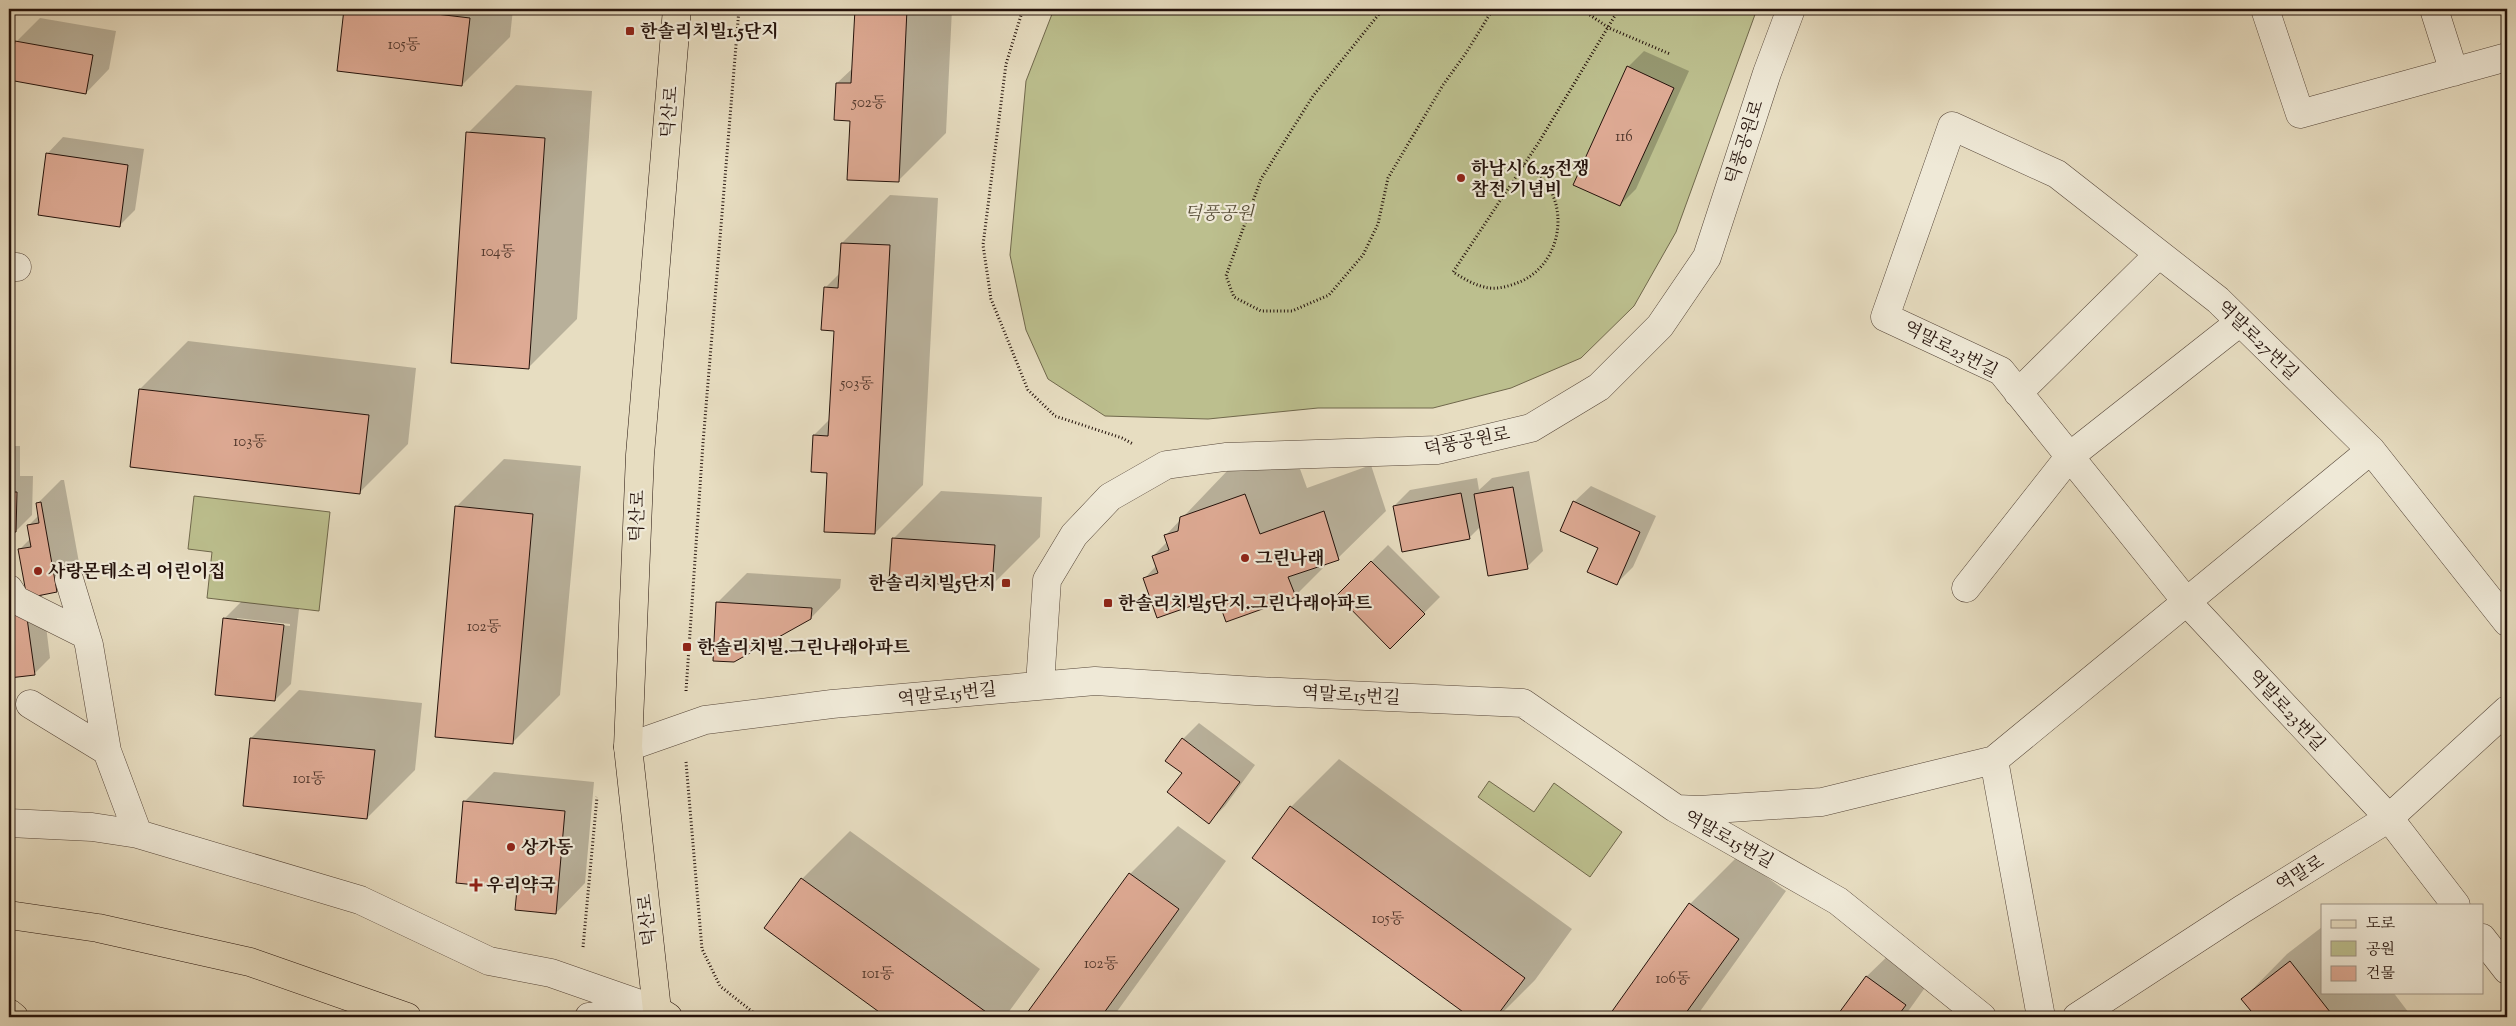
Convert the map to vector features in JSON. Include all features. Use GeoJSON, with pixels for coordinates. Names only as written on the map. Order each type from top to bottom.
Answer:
{"type":"FeatureCollection","features":[{"type":"Feature","properties":{"kind":"main road","name":"덕산로"},"geometry":{"type":"LineString","coordinates":[[663,1014],[628,747],[640,454],[678,9]]}},
{"type":"Feature","properties":{"kind":"main road"},"geometry":{"type":"LineString","coordinates":[[9,915],[98,928],[250,962],[407,1017]]}},
{"type":"Feature","properties":{"kind":"main road"},"geometry":{"type":"LineString","coordinates":[[9,1013],[14,1017]]}},
{"type":"Feature","properties":{"kind":"street","name":"덕풍공원로"},"geometry":{"type":"LineString","coordinates":[[1040,684],[1047,580],[1074,535],[1110,496],[1166,465],[1225,457],[1438,450],[1531,428],[1599,387],[1660,326],[1706,257],[1767,73],[1791,9]]}},
{"type":"Feature","properties":{"kind":"street"},"geometry":{"type":"LineString","coordinates":[[2265,9],[2300,114],[2507,57]]}},
{"type":"Feature","properties":{"kind":"street"},"geometry":{"type":"LineString","coordinates":[[2434,9],[2454,72]]}},
{"type":"Feature","properties":{"kind":"street","name":"역말로27번길"},"geometry":{"type":"LineString","coordinates":[[1885,317],[1952,126],[2057,174],[2218,300],[2372,450],[2507,622]]}},
{"type":"Feature","properties":{"kind":"street"},"geometry":{"type":"LineString","coordinates":[[2018,393],[2159,254]]}},
{"type":"Feature","properties":{"kind":"street","name":"역말로23번길"},"geometry":{"type":"LineString","coordinates":[[1885,317],[2001,372],[2186,601],[2389,818],[2455,904]]}},
{"type":"Feature","properties":{"kind":"street"},"geometry":{"type":"LineString","coordinates":[[1966,588],[2070,456],[2240,322]]}},
{"type":"Feature","properties":{"kind":"street"},"geometry":{"type":"LineString","coordinates":[[1675,808],[1699,810],[1822,802],[1994,760],[2372,450]]}},
{"type":"Feature","properties":{"kind":"street"},"geometry":{"type":"LineString","coordinates":[[69,579],[86,635],[107,751],[138,834]]}},
{"type":"Feature","properties":{"kind":"street"},"geometry":{"type":"LineString","coordinates":[[9,589],[16,600],[86,635]]}},
{"type":"Feature","properties":{"kind":"street","name":"역말로15번길"},"geometry":{"type":"LineString","coordinates":[[628,747],[706,720],[1040,684],[1095,681],[1256,691],[1523,702],[1675,808],[1838,901],[1982,1017]]}},
{"type":"Feature","properties":{"kind":"street"},"geometry":{"type":"LineString","coordinates":[[30,704],[107,751]]}},
{"type":"Feature","properties":{"kind":"street","name":"역말로"},"geometry":{"type":"LineString","coordinates":[[2077,1017],[2240,910],[2389,818],[2507,710]]}},
{"type":"Feature","properties":{"kind":"street"},"geometry":{"type":"LineString","coordinates":[[1994,760],[2041,1017]]}},
{"type":"Feature","properties":{"kind":"street"},"geometry":{"type":"LineString","coordinates":[[9,823],[92,826],[138,834],[360,900],[489,961],[551,973],[663,1014]]}},
{"type":"Feature","properties":{"kind":"street"},"geometry":{"type":"LineString","coordinates":[[2484,941],[2507,970]]}},
{"type":"Feature","properties":{"kind":"street"},"geometry":{"type":"LineString","coordinates":[[589,1017],[663,1014]]}},
{"type":"Feature","properties":{"kind":"path"},"geometry":{"type":"LineString","coordinates":[[738,9],[704,433],[683,727],[702,949],[720,986],[759,1017]]}},
{"type":"Feature","properties":{"kind":"path"},"geometry":{"type":"LineString","coordinates":[[1023,9],[1006,64],[983,245],[991,299],[1028,390],[1055,416],[1122,438],[1134,445],[1143,478]]}},
{"type":"Feature","properties":{"kind":"path"},"geometry":{"type":"LineString","coordinates":[[1383,9],[1313,96],[1260,179],[1226,276],[1234,297],[1261,311],[1292,311],[1330,295],[1363,255],[1378,224],[1388,178],[1443,85],[1466,53],[1493,9]]}},
{"type":"Feature","properties":{"kind":"path"},"geometry":{"type":"LineString","coordinates":[[1581,9],[1609,28],[1670,54]]}},
{"type":"Feature","properties":{"kind":"path"},"geometry":{"type":"LineString","coordinates":[[1524,164],[1538,174],[1551,191],[1558,210],[1558,231],[1553,250],[1541,267],[1525,280],[1512,285],[1485,288],[1467,281],[1453,272],[1524,164],[1619,9]]}},
{"type":"Feature","properties":{"kind":"green space","name":"덕풍공원"},"geometry":{"type":"Polygon","coordinates":[[[1054,9],[1757,9],[1676,232],[1634,306],[1581,358],[1511,388],[1433,408],[1318,408],[1208,419],[1105,416],[1048,379],[1026,330],[1010,255],[1026,81],[1054,9]]]}},
{"type":"Feature","properties":{"kind":"green space"},"geometry":{"type":"Polygon","coordinates":[[[194,496],[330,512],[319,611],[207,598],[212,552],[188,549],[194,496]]]}},
{"type":"Feature","properties":{"kind":"green space"},"geometry":{"type":"Polygon","coordinates":[[[1489,781],[1534,812],[1554,783],[1622,832],[1590,877],[1478,797],[1489,781]]]}},
{"type":"Feature","properties":{"kind":"building"},"geometry":{"type":"Polygon","coordinates":[[[344,9],[394,9],[470,18],[462,86],[337,71],[344,9]]]}},
{"type":"Feature","properties":{"kind":"building"},"geometry":{"type":"Polygon","coordinates":[[[855,9],[907,9],[899,182],[847,180],[850,121],[834,120],[836,83],[851,83],[855,9]]]}},
{"type":"Feature","properties":{"kind":"building"},"geometry":{"type":"Polygon","coordinates":[[[15,41],[93,55],[86,94],[9,80],[15,41]]]}},
{"type":"Feature","properties":{"kind":"building"},"geometry":{"type":"Polygon","coordinates":[[[1627,66],[1674,88],[1620,206],[1573,185],[1627,66]]]}},
{"type":"Feature","properties":{"kind":"building"},"geometry":{"type":"Polygon","coordinates":[[[466,132],[545,138],[529,369],[451,363],[466,132]]]}},
{"type":"Feature","properties":{"kind":"building"},"geometry":{"type":"Polygon","coordinates":[[[46,153],[128,165],[120,227],[38,215],[46,153]]]}},
{"type":"Feature","properties":{"kind":"building"},"geometry":{"type":"Polygon","coordinates":[[[841,243],[890,245],[875,534],[824,532],[827,473],[811,472],[813,435],[828,436],[834,331],[821,330],[824,287],[838,288],[841,243]]]}},
{"type":"Feature","properties":{"kind":"building"},"geometry":{"type":"Polygon","coordinates":[[[139,389],[369,415],[360,494],[130,467],[139,389]]]}},
{"type":"Feature","properties":{"kind":"building"},"geometry":{"type":"Polygon","coordinates":[[[1513,487],[1528,569],[1488,576],[1474,494],[1513,487]]]}},
{"type":"Feature","properties":{"kind":"building"},"geometry":{"type":"Polygon","coordinates":[[[9,492],[17,492],[16,532],[9,532],[9,492]]]}},
{"type":"Feature","properties":{"kind":"building"},"geometry":{"type":"Polygon","coordinates":[[[1461,493],[1470,539],[1402,552],[1393,506],[1461,493]]]}},
{"type":"Feature","properties":{"kind":"building","name":"그린나래"},"geometry":{"type":"Polygon","coordinates":[[[1245,494],[1260,534],[1324,511],[1339,560],[1288,577],[1296,597],[1226,622],[1217,597],[1157,618],[1143,578],[1158,573],[1152,556],[1169,550],[1164,535],[1178,531],[1180,517],[1245,494]]]}},
{"type":"Feature","properties":{"kind":"building"},"geometry":{"type":"Polygon","coordinates":[[[1573,501],[1640,532],[1617,585],[1587,572],[1598,548],[1560,531],[1573,501]]]}},
{"type":"Feature","properties":{"kind":"building","name":"사랑몬테소리 어린이집"},"geometry":{"type":"Polygon","coordinates":[[[41,502],[57,592],[27,598],[18,549],[31,547],[27,525],[39,523],[36,503],[41,502]]]}},
{"type":"Feature","properties":{"kind":"building"},"geometry":{"type":"Polygon","coordinates":[[[455,506],[533,514],[513,744],[435,737],[455,506]]]}},
{"type":"Feature","properties":{"kind":"building"},"geometry":{"type":"Polygon","coordinates":[[[892,538],[995,545],[992,587],[889,581],[892,538]]]}},
{"type":"Feature","properties":{"kind":"building"},"geometry":{"type":"Polygon","coordinates":[[[1371,561],[1425,614],[1390,649],[1337,595],[1371,561]]]}},
{"type":"Feature","properties":{"kind":"building"},"geometry":{"type":"Polygon","coordinates":[[[716,602],[812,608],[811,619],[734,662],[713,661],[716,602]]]}},
{"type":"Feature","properties":{"kind":"building"},"geometry":{"type":"Polygon","coordinates":[[[26,611],[35,675],[9,678],[9,613],[26,611]]]}},
{"type":"Feature","properties":{"kind":"building"},"geometry":{"type":"Polygon","coordinates":[[[223,618],[284,625],[275,701],[215,695],[223,618]]]}},
{"type":"Feature","properties":{"kind":"building"},"geometry":{"type":"Polygon","coordinates":[[[250,738],[375,750],[367,819],[243,806],[250,738]]]}},
{"type":"Feature","properties":{"kind":"building"},"geometry":{"type":"Polygon","coordinates":[[[1182,738],[1240,782],[1209,824],[1167,792],[1182,773],[1165,761],[1182,738]]]}},
{"type":"Feature","properties":{"kind":"building","name":"상가동"},"geometry":{"type":"Polygon","coordinates":[[[463,801],[565,811],[556,914],[515,910],[517,889],[456,883],[463,801]]]}},
{"type":"Feature","properties":{"kind":"building"},"geometry":{"type":"Polygon","coordinates":[[[1290,806],[1525,978],[1496,1017],[1470,1017],[1252,858],[1290,806]]]}},
{"type":"Feature","properties":{"kind":"building"},"geometry":{"type":"Polygon","coordinates":[[[1129,873],[1179,909],[1101,1017],[1024,1017],[1129,873]]]}},
{"type":"Feature","properties":{"kind":"building"},"geometry":{"type":"Polygon","coordinates":[[[801,878],[993,1017],[886,1017],[764,928],[801,878]]]}},
{"type":"Feature","properties":{"kind":"building"},"geometry":{"type":"Polygon","coordinates":[[[1689,903],[1739,939],[1683,1017],[1608,1017],[1689,903]]]}},
{"type":"Feature","properties":{"kind":"building"},"geometry":{"type":"Polygon","coordinates":[[[2290,961],[2334,1017],[2256,1017],[2241,999],[2290,961]]]}},
{"type":"Feature","properties":{"kind":"building"},"geometry":{"type":"Polygon","coordinates":[[[1866,976],[1906,1005],[1897,1017],[1836,1017],[1866,976]]]}},
{"type":"Feature","properties":{"kind":"place","name":"한솔리치빌1.5단지"},"geometry":{"type":"Point","coordinates":[630,31]}},
{"type":"Feature","properties":{"kind":"place","name":"하남시 6.25전쟁 참전 기념비"},"geometry":{"type":"Point","coordinates":[1461,178]}},
{"type":"Feature","properties":{"kind":"place","name":"그린나래"},"geometry":{"type":"Point","coordinates":[1245,558]}},
{"type":"Feature","properties":{"kind":"place","name":"사랑몬테소리 어린이집"},"geometry":{"type":"Point","coordinates":[38,571]}},
{"type":"Feature","properties":{"kind":"place","name":"한솔리치빌5단지"},"geometry":{"type":"Point","coordinates":[1006,583]}},
{"type":"Feature","properties":{"kind":"place","name":"한솔리치빌5단지.그린나래아파트"},"geometry":{"type":"Point","coordinates":[1108,603]}},
{"type":"Feature","properties":{"kind":"place","name":"한솔리치빌.그린나래아파트"},"geometry":{"type":"Point","coordinates":[687,647]}},
{"type":"Feature","properties":{"kind":"place","name":"상가동"},"geometry":{"type":"Point","coordinates":[511,847]}},
{"type":"Feature","properties":{"kind":"place","name":"우리약국"},"geometry":{"type":"Point","coordinates":[476,885]}}]}
